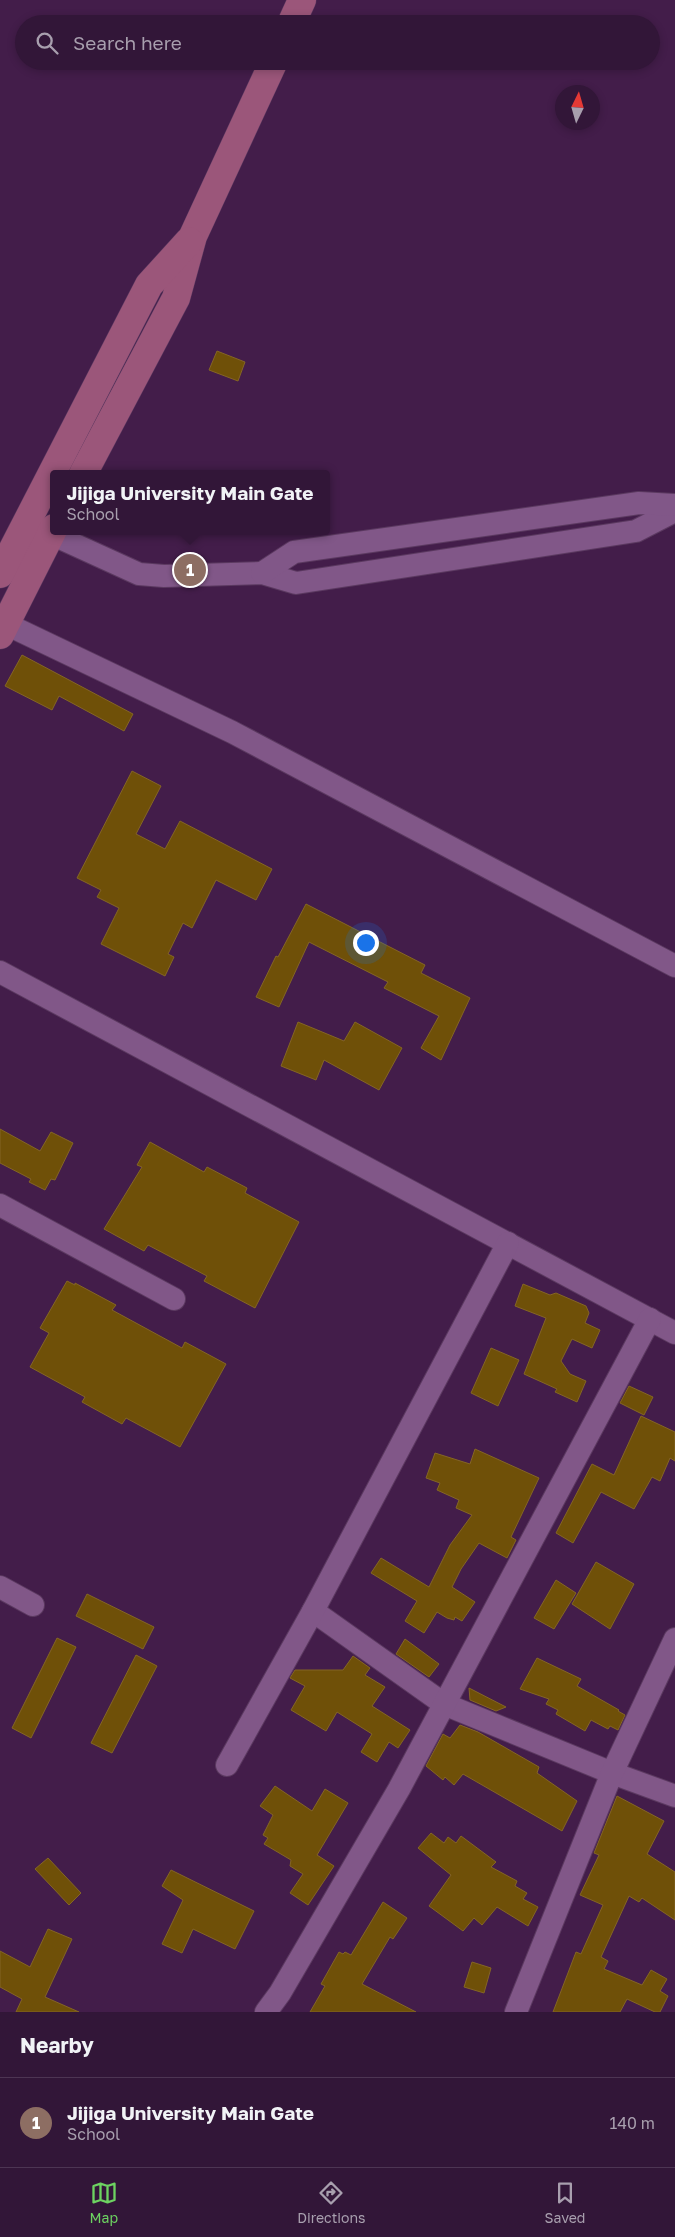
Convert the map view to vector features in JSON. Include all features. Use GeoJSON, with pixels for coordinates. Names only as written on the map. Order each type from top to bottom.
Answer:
{"type":"FeatureCollection","features":[{"type":"Feature","properties":{"kind":"main road"},"geometry":{"type":"LineString","coordinates":[[295,15],[302,0]]}},
{"type":"Feature","properties":{"kind":"main road"},"geometry":{"type":"LineString","coordinates":[[85,470],[176,298],[193,236],[270,70]]}},
{"type":"Feature","properties":{"kind":"main road"},"geometry":{"type":"LineString","coordinates":[[52,470],[149,285],[193,236]]}},
{"type":"Feature","properties":{"kind":"main road"},"geometry":{"type":"LineString","coordinates":[[0,574],[50,474]]}},
{"type":"Feature","properties":{"kind":"main road"},"geometry":{"type":"LineString","coordinates":[[3,630],[50,535]]}},
{"type":"Feature","properties":{"kind":"street"},"geometry":{"type":"LineString","coordinates":[[262,573],[294,552],[639,503],[675,505]]}},
{"type":"Feature","properties":{"kind":"street"},"geometry":{"type":"LineString","coordinates":[[60,535],[139,574],[164,576],[262,573],[296,583],[636,531],[675,511]]}},
{"type":"Feature","properties":{"kind":"street"},"geometry":{"type":"LineString","coordinates":[[25,522],[50,530]]}},
{"type":"Feature","properties":{"kind":"street"},"geometry":{"type":"LineString","coordinates":[[3,630],[232,732],[675,966]]}},
{"type":"Feature","properties":{"kind":"street"},"geometry":{"type":"LineString","coordinates":[[0,972],[675,1333]]}},
{"type":"Feature","properties":{"kind":"street"},"geometry":{"type":"LineString","coordinates":[[0,1205],[174,1299]]}},
{"type":"Feature","properties":{"kind":"street"},"geometry":{"type":"LineString","coordinates":[[227,1765],[313,1611],[508,1243]]}},
{"type":"Feature","properties":{"kind":"street"},"geometry":{"type":"LineString","coordinates":[[266,2012],[280,1993],[394,1798],[650,1319]]}},
{"type":"Feature","properties":{"kind":"street"},"geometry":{"type":"LineString","coordinates":[[0,1588],[33,1605]]}},
{"type":"Feature","properties":{"kind":"street"},"geometry":{"type":"LineString","coordinates":[[313,1611],[444,1704],[612,1773],[675,1796]]}},
{"type":"Feature","properties":{"kind":"street"},"geometry":{"type":"LineString","coordinates":[[516,2012],[612,1773],[675,1639]]}},
{"type":"Feature","properties":{"kind":"building"},"geometry":{"type":"Polygon","coordinates":[[[217,351],[245,362],[238,381],[209,370],[217,351]]]}},
{"type":"Feature","properties":{"kind":"building"},"geometry":{"type":"Polygon","coordinates":[[[22,655],[133,714],[124,731],[59,696],[52,710],[5,686],[22,655]]]}},
{"type":"Feature","properties":{"kind":"building"},"geometry":{"type":"Polygon","coordinates":[[[132,771],[161,786],[136,834],[165,849],[180,821],[272,869],[256,900],[216,880],[192,928],[183,923],[168,954],[174,957],[165,976],[101,944],[119,908],[97,897],[101,890],[77,878],[132,771]]]}},
{"type":"Feature","properties":{"kind":"building"},"geometry":{"type":"Polygon","coordinates":[[[306,904],[425,965],[421,973],[470,998],[441,1060],[421,1048],[439,1016],[384,988],[388,982],[309,942],[279,1007],[256,997],[276,956],[278,957],[306,904]]]}},
{"type":"Feature","properties":{"kind":"building"},"geometry":{"type":"Polygon","coordinates":[[[298,1022],[344,1041],[355,1022],[402,1048],[379,1090],[324,1060],[316,1080],[281,1066],[298,1022]]]}},
{"type":"Feature","properties":{"kind":"building"},"geometry":{"type":"Polygon","coordinates":[[[0,1129],[40,1151],[51,1132],[73,1143],[55,1180],[51,1179],[45,1190],[29,1182],[31,1179],[0,1163],[0,1129]]]}},
{"type":"Feature","properties":{"kind":"building"},"geometry":{"type":"Polygon","coordinates":[[[150,1142],[204,1172],[207,1167],[247,1188],[245,1193],[299,1222],[255,1308],[204,1281],[207,1276],[148,1245],[144,1251],[104,1229],[142,1167],[137,1165],[150,1142]]]}},
{"type":"Feature","properties":{"kind":"building"},"geometry":{"type":"Polygon","coordinates":[[[67,1281],[75,1285],[75,1283],[116,1305],[112,1310],[182,1348],[185,1342],[226,1364],[180,1447],[126,1418],[122,1424],[82,1402],[85,1397],[30,1367],[49,1333],[40,1328],[67,1281]]]}},
{"type":"Feature","properties":{"kind":"building"},"geometry":{"type":"Polygon","coordinates":[[[523,1284],[550,1295],[556,1293],[586,1306],[589,1313],[585,1323],[600,1330],[592,1348],[572,1339],[561,1361],[570,1374],[586,1381],[577,1402],[555,1392],[557,1389],[524,1374],[546,1318],[515,1306],[523,1284]]]}},
{"type":"Feature","properties":{"kind":"building"},"geometry":{"type":"Polygon","coordinates":[[[491,1348],[519,1360],[498,1406],[471,1393],[491,1348]]]}},
{"type":"Feature","properties":{"kind":"building"},"geometry":{"type":"Polygon","coordinates":[[[629,1386],[653,1397],[644,1415],[620,1403],[629,1386]]]}},
{"type":"Feature","properties":{"kind":"building"},"geometry":{"type":"Polygon","coordinates":[[[641,1416],[675,1432],[675,1461],[670,1458],[660,1481],[652,1477],[634,1509],[601,1492],[573,1543],[556,1533],[592,1464],[614,1475],[641,1416]]]}},
{"type":"Feature","properties":{"kind":"building"},"geometry":{"type":"Polygon","coordinates":[[[475,1449],[539,1478],[511,1537],[516,1540],[507,1558],[479,1543],[461,1569],[452,1587],[475,1602],[462,1621],[455,1617],[454,1620],[447,1618],[437,1612],[424,1633],[405,1621],[417,1601],[371,1573],[381,1558],[429,1587],[450,1545],[472,1515],[456,1508],[459,1500],[437,1490],[440,1483],[426,1478],[435,1453],[470,1464],[475,1449]]]}},
{"type":"Feature","properties":{"kind":"building"},"geometry":{"type":"Polygon","coordinates":[[[596,1562],[634,1584],[610,1629],[572,1604],[596,1562]]]}},
{"type":"Feature","properties":{"kind":"building"},"geometry":{"type":"Polygon","coordinates":[[[556,1580],[576,1593],[554,1629],[534,1618],[556,1580]]]}},
{"type":"Feature","properties":{"kind":"building"},"geometry":{"type":"Polygon","coordinates":[[[87,1594],[154,1627],[143,1649],[76,1616],[87,1594]]]}},
{"type":"Feature","properties":{"kind":"building"},"geometry":{"type":"Polygon","coordinates":[[[57,1638],[76,1647],[31,1738],[12,1728],[57,1638]]]}},
{"type":"Feature","properties":{"kind":"building"},"geometry":{"type":"Polygon","coordinates":[[[405,1639],[439,1664],[429,1677],[396,1654],[405,1639]]]}},
{"type":"Feature","properties":{"kind":"building"},"geometry":{"type":"Polygon","coordinates":[[[136,1655],[157,1666],[112,1753],[91,1743],[136,1655]]]}},
{"type":"Feature","properties":{"kind":"building"},"geometry":{"type":"Polygon","coordinates":[[[353,1656],[370,1668],[365,1675],[385,1687],[372,1706],[410,1730],[398,1748],[389,1742],[377,1762],[361,1752],[372,1734],[337,1712],[326,1731],[291,1710],[305,1686],[290,1678],[295,1670],[343,1670],[353,1656]]]}},
{"type":"Feature","properties":{"kind":"building"},"geometry":{"type":"Polygon","coordinates":[[[537,1658],[581,1679],[577,1686],[625,1715],[618,1730],[610,1726],[608,1729],[591,1720],[585,1731],[556,1714],[558,1710],[546,1704],[549,1699],[520,1689],[537,1658]]]}},
{"type":"Feature","properties":{"kind":"building"},"geometry":{"type":"Polygon","coordinates":[[[469,1688],[506,1707],[496,1711],[470,1700],[469,1688]]]}},
{"type":"Feature","properties":{"kind":"building"},"geometry":{"type":"Polygon","coordinates":[[[460,1725],[478,1732],[539,1767],[537,1773],[577,1801],[562,1831],[463,1774],[454,1785],[445,1777],[443,1780],[426,1766],[443,1734],[450,1738],[460,1725]]]}},
{"type":"Feature","properties":{"kind":"building"},"geometry":{"type":"Polygon","coordinates":[[[275,1786],[312,1811],[325,1789],[348,1803],[317,1855],[334,1866],[308,1905],[290,1893],[303,1874],[290,1866],[291,1860],[264,1844],[268,1838],[263,1835],[273,1815],[260,1806],[275,1786]]]}},
{"type":"Feature","properties":{"kind":"building"},"geometry":{"type":"Polygon","coordinates":[[[617,1796],[664,1821],[647,1854],[675,1872],[675,1920],[642,1898],[639,1902],[629,1896],[601,1957],[608,1961],[604,1969],[642,1985],[651,1970],[667,1979],[660,1991],[668,1996],[660,2012],[655,2012],[627,1999],[620,2012],[553,2012],[576,1952],[581,1954],[603,1905],[580,1895],[599,1855],[594,1853],[617,1796]]]}},
{"type":"Feature","properties":{"kind":"building"},"geometry":{"type":"Polygon","coordinates":[[[431,1833],[444,1843],[448,1837],[456,1843],[461,1836],[496,1862],[491,1867],[517,1881],[515,1886],[527,1893],[523,1899],[538,1907],[528,1926],[497,1907],[482,1925],[474,1918],[463,1931],[429,1906],[451,1875],[418,1848],[431,1833]]]}},
{"type":"Feature","properties":{"kind":"building"},"geometry":{"type":"Polygon","coordinates":[[[48,1858],[81,1893],[69,1905],[35,1869],[48,1858]]]}},
{"type":"Feature","properties":{"kind":"building"},"geometry":{"type":"Polygon","coordinates":[[[171,1870],[254,1911],[235,1949],[193,1929],[182,1953],[162,1944],[183,1900],[162,1886],[171,1870]]]}},
{"type":"Feature","properties":{"kind":"building"},"geometry":{"type":"Polygon","coordinates":[[[383,1902],[407,1918],[393,1939],[390,1937],[362,1984],[416,2012],[310,2012],[325,1986],[321,1984],[339,1952],[351,1955],[383,1902]]]}},
{"type":"Feature","properties":{"kind":"building"},"geometry":{"type":"Polygon","coordinates":[[[48,1929],[72,1939],[45,1997],[79,2012],[16,2012],[22,1999],[0,1987],[0,1951],[30,1967],[48,1929]]]}},
{"type":"Feature","properties":{"kind":"building"},"geometry":{"type":"Polygon","coordinates":[[[472,1962],[491,1968],[484,1993],[464,1987],[472,1962]]]}},
{"type":"Feature","properties":{"kind":"place","name":"Jijiga University Main Gate"},"geometry":{"type":"Point","coordinates":[190,570]}}]}
